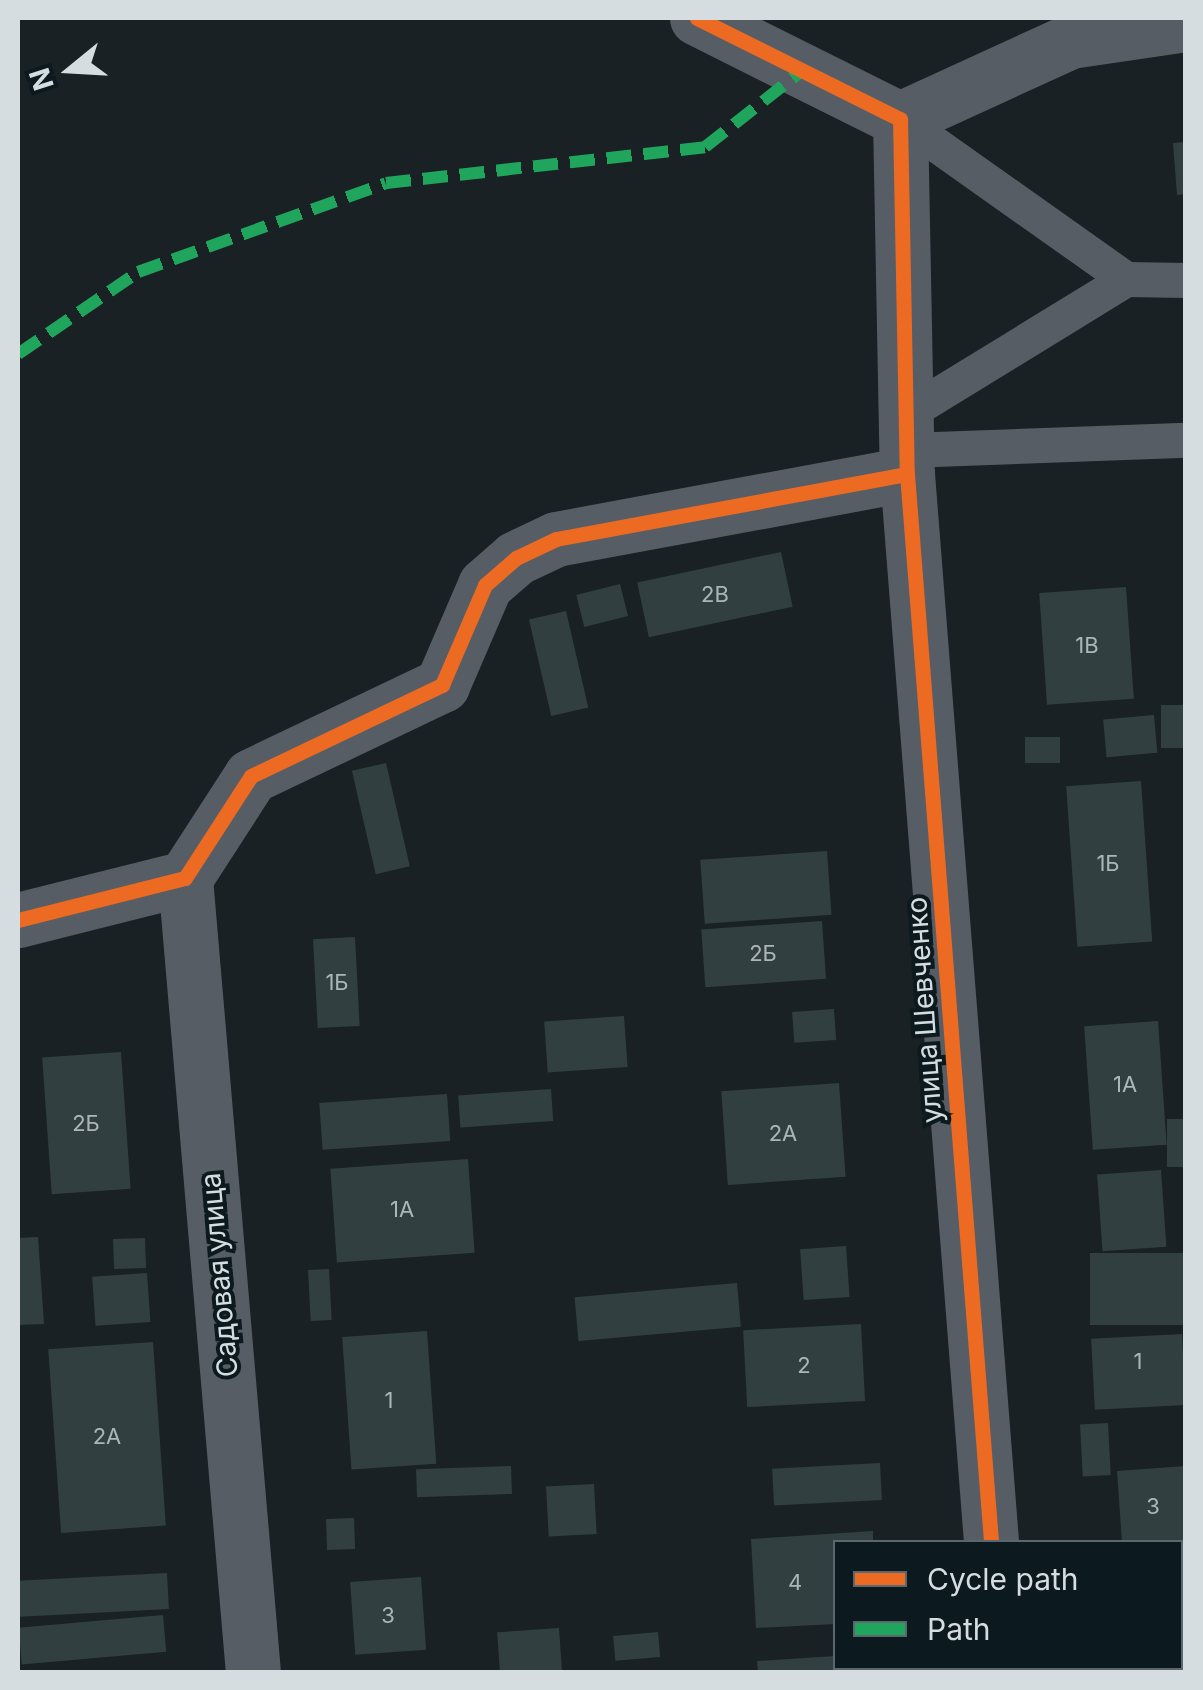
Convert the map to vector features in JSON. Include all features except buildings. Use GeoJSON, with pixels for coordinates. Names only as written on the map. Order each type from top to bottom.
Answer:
{"type":"FeatureCollection","features":[{"type":"Feature","properties":{"kind":"street"},"geometry":{"type":"LineString","coordinates":[[697,18],[900,119],[1070,41],[1186,24]]}},
{"type":"Feature","properties":{"kind":"street","name":"улица Шевченко"},"geometry":{"type":"LineString","coordinates":[[900,119],[907,446],[991,1540]]}},
{"type":"Feature","properties":{"kind":"street"},"geometry":{"type":"LineString","coordinates":[[18,920],[184,878],[251,776],[442,685],[485,584],[516,558],[556,539],[907,446]]}},
{"type":"Feature","properties":{"kind":"street","name":"Садовая улица"},"geometry":{"type":"LineString","coordinates":[[184,878],[253,1672]]}},
{"type":"Feature","properties":{"kind":"lane"},"geometry":{"type":"LineString","coordinates":[[900,119],[1126,279],[1186,280]]}},
{"type":"Feature","properties":{"kind":"lane"},"geometry":{"type":"LineString","coordinates":[[907,446],[1126,279]]}},
{"type":"Feature","properties":{"kind":"lane"},"geometry":{"type":"LineString","coordinates":[[907,446],[1186,440]]}},
{"type":"Feature","properties":{"kind":"marked path"},"geometry":{"type":"LineString","coordinates":[[18,354],[138,272],[386,183],[705,147],[803,70]]}},
{"type":"Feature","properties":{"kind":"cycle path"},"geometry":{"type":"LineString","coordinates":[[697,18],[900,119],[907,474],[991,1540]]}},
{"type":"Feature","properties":{"kind":"cycle path"},"geometry":{"type":"LineString","coordinates":[[18,920],[185,878],[251,776],[442,685],[485,585],[516,558],[556,539],[907,474]]}}]}
